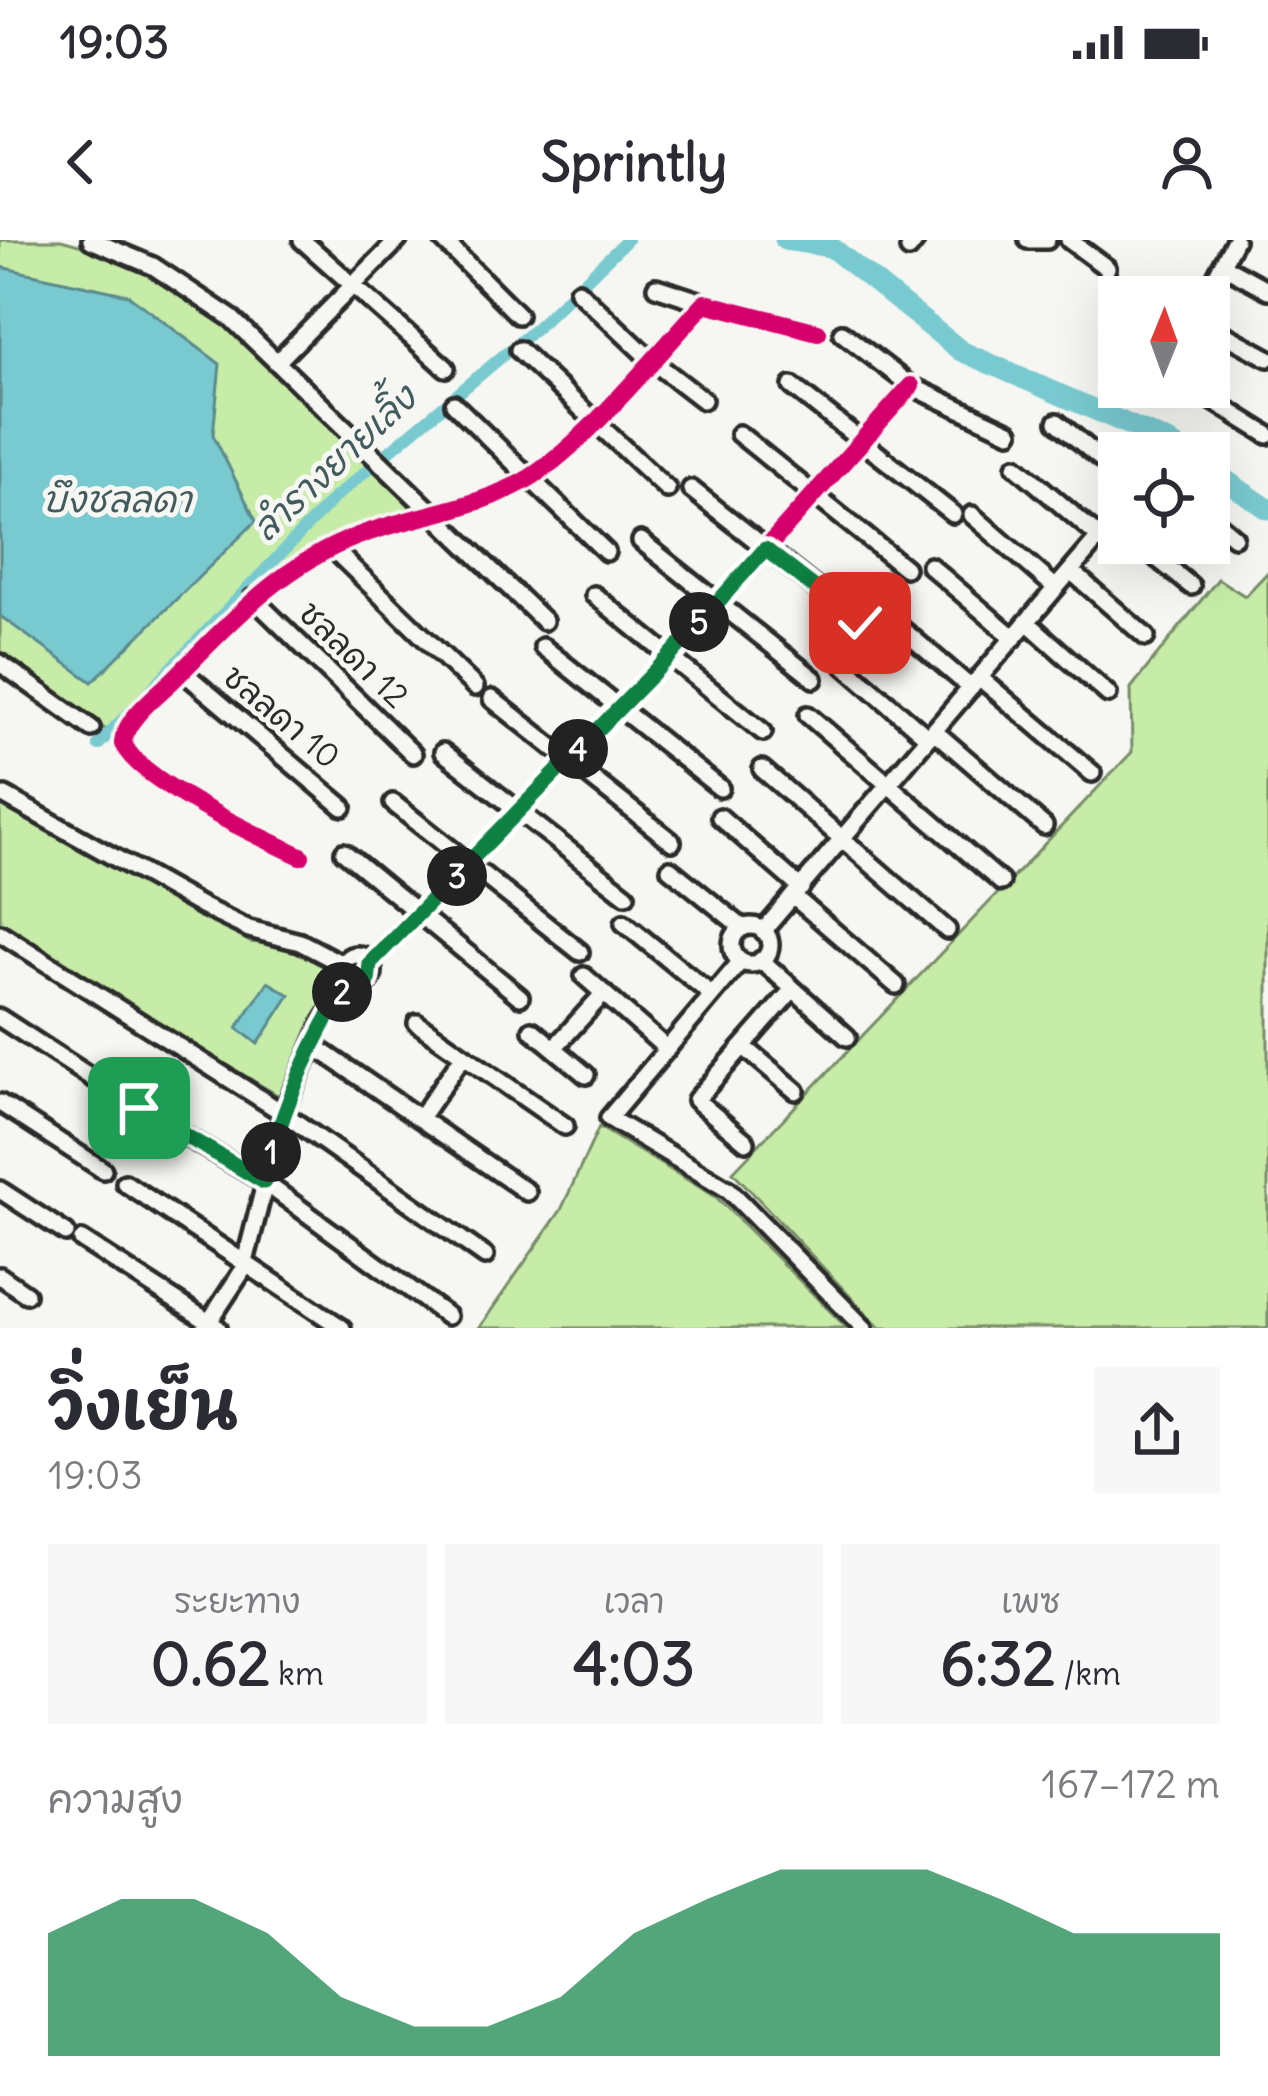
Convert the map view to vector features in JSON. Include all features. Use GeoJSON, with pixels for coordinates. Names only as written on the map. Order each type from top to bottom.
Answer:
{"type":"FeatureCollection","features":[{"type":"Feature","properties":{"kind":"street"},"geometry":{"type":"LineString","coordinates":[[302,240],[446,368]]}},
{"type":"Feature","properties":{"kind":"street"},"geometry":{"type":"LineString","coordinates":[[277,362],[398,240]]}},
{"type":"Feature","properties":{"kind":"street"},"geometry":{"type":"LineString","coordinates":[[443,240],[518,315]]}},
{"type":"Feature","properties":{"kind":"street"},"geometry":{"type":"LineString","coordinates":[[1028,240],[1047,240]]}},
{"type":"Feature","properties":{"kind":"street"},"geometry":{"type":"LineString","coordinates":[[1069,240],[1107,268]]}},
{"type":"Feature","properties":{"kind":"street"},"geometry":{"type":"LineString","coordinates":[[1216,276],[1235,240]]}},
{"type":"Feature","properties":{"kind":"street"},"geometry":{"type":"LineString","coordinates":[[103,242],[201,296],[277,362],[544,621]]}},
{"type":"Feature","properties":{"kind":"street"},"geometry":{"type":"LineString","coordinates":[[1222,265],[1268,290]]}},
{"type":"Feature","properties":{"kind":"street"},"geometry":{"type":"LineString","coordinates":[[656,287],[818,332]]}},
{"type":"Feature","properties":{"kind":"street"},"geometry":{"type":"LineString","coordinates":[[578,291],[651,360],[703,400]]}},
{"type":"Feature","properties":{"kind":"street"},"geometry":{"type":"LineString","coordinates":[[301,856],[209,810],[126,751],[124,732],[253,598],[293,568],[331,548],[531,477],[594,420],[706,302]]}},
{"type":"Feature","properties":{"kind":"street"},"geometry":{"type":"LineString","coordinates":[[842,333],[911,386],[1010,432]]}},
{"type":"Feature","properties":{"kind":"street"},"geometry":{"type":"LineString","coordinates":[[1230,337],[1268,358]]}},
{"type":"Feature","properties":{"kind":"street"},"geometry":{"type":"LineString","coordinates":[[519,350],[668,489]]}},
{"type":"Feature","properties":{"kind":"street"},"geometry":{"type":"LineString","coordinates":[[792,386],[953,514]]}},
{"type":"Feature","properties":{"kind":"street"},"geometry":{"type":"LineString","coordinates":[[342,964],[347,984],[356,987],[368,982],[370,963],[670,656],[911,386]]}},
{"type":"Feature","properties":{"kind":"street"},"geometry":{"type":"LineString","coordinates":[[454,404],[606,552]]}},
{"type":"Feature","properties":{"kind":"street"},"geometry":{"type":"LineString","coordinates":[[1225,408],[1268,434]]}},
{"type":"Feature","properties":{"kind":"street"},"geometry":{"type":"LineString","coordinates":[[1057,422],[1098,456]]}},
{"type":"Feature","properties":{"kind":"street"},"geometry":{"type":"LineString","coordinates":[[739,434],[905,568]]}},
{"type":"Feature","properties":{"kind":"street"},"geometry":{"type":"LineString","coordinates":[[1016,466],[1098,536]]}},
{"type":"Feature","properties":{"kind":"street"},"geometry":{"type":"LineString","coordinates":[[691,489],[860,623]]}},
{"type":"Feature","properties":{"kind":"street"},"geometry":{"type":"LineString","coordinates":[[972,515],[1056,588]]}},
{"type":"Feature","properties":{"kind":"street"},"geometry":{"type":"LineString","coordinates":[[1230,533],[1234,537]]}},
{"type":"Feature","properties":{"kind":"street"},"geometry":{"type":"LineString","coordinates":[[763,932],[1098,540]]}},
{"type":"Feature","properties":{"kind":"street"},"geometry":{"type":"LineString","coordinates":[[641,541],[814,679]]}},
{"type":"Feature","properties":{"kind":"street"},"geometry":{"type":"LineString","coordinates":[[331,548],[475,687]]}},
{"type":"Feature","properties":{"kind":"street"},"geometry":{"type":"LineString","coordinates":[[1164,564],[1191,586]]}},
{"type":"Feature","properties":{"kind":"street"},"geometry":{"type":"LineString","coordinates":[[930,566],[1013,638]]}},
{"type":"Feature","properties":{"kind":"street"},"geometry":{"type":"LineString","coordinates":[[1071,571],[1146,637]]}},
{"type":"Feature","properties":{"kind":"street"},"geometry":{"type":"LineString","coordinates":[[594,596],[763,732]]}},
{"type":"Feature","properties":{"kind":"street","name":"ชลลดา 12"},"geometry":{"type":"LineString","coordinates":[[253,598],[413,754]]}},
{"type":"Feature","properties":{"kind":"street"},"geometry":{"type":"LineString","coordinates":[[889,618],[1092,773]]}},
{"type":"Feature","properties":{"kind":"street"},"geometry":{"type":"LineString","coordinates":[[1027,622],[1108,694]]}},
{"type":"Feature","properties":{"kind":"street"},"geometry":{"type":"LineString","coordinates":[[543,647],[720,788]]}},
{"type":"Feature","properties":{"kind":"street"},"geometry":{"type":"LineString","coordinates":[[0,663],[91,728]]}},
{"type":"Feature","properties":{"kind":"street"},"geometry":{"type":"LineString","coordinates":[[845,666],[1044,826]]}},
{"type":"Feature","properties":{"kind":"street","name":"ชลลดา 10"},"geometry":{"type":"LineString","coordinates":[[182,671],[344,807]]}},
{"type":"Feature","properties":{"kind":"street"},"geometry":{"type":"LineString","coordinates":[[492,699],[672,842]]}},
{"type":"Feature","properties":{"kind":"street"},"geometry":{"type":"LineString","coordinates":[[808,715],[1001,882]]}},
{"type":"Feature","properties":{"kind":"street"},"geometry":{"type":"LineString","coordinates":[[443,752],[626,895]]}},
{"type":"Feature","properties":{"kind":"street"},"geometry":{"type":"LineString","coordinates":[[762,769],[947,930]]}},
{"type":"Feature","properties":{"kind":"street"},"geometry":{"type":"LineString","coordinates":[[2,792],[218,914],[249,929],[300,942],[342,964]]}},
{"type":"Feature","properties":{"kind":"street"},"geometry":{"type":"LineString","coordinates":[[393,802],[580,952]]}},
{"type":"Feature","properties":{"kind":"street"},"geometry":{"type":"LineString","coordinates":[[720,817],[896,985]]}},
{"type":"Feature","properties":{"kind":"street"},"geometry":{"type":"LineString","coordinates":[[344,852],[520,997]]}},
{"type":"Feature","properties":{"kind":"street"},"geometry":{"type":"LineString","coordinates":[[670,869],[742,928],[763,932],[770,945],[761,960],[741,961],[732,943],[742,928]]}},
{"type":"Feature","properties":{"kind":"street"},"geometry":{"type":"LineString","coordinates":[[624,923],[712,995]]}},
{"type":"Feature","properties":{"kind":"street"},"geometry":{"type":"LineString","coordinates":[[0,933],[283,1113],[485,1256]]}},
{"type":"Feature","properties":{"kind":"street"},"geometry":{"type":"LineString","coordinates":[[342,964],[356,956],[370,963]]}},
{"type":"Feature","properties":{"kind":"street"},"geometry":{"type":"LineString","coordinates":[[761,960],[847,1037]]}},
{"type":"Feature","properties":{"kind":"street"},"geometry":{"type":"LineString","coordinates":[[741,961],[609,1118],[729,1190],[864,1328]]}},
{"type":"Feature","properties":{"kind":"street"},"geometry":{"type":"LineString","coordinates":[[584,976],[667,1048]]}},
{"type":"Feature","properties":{"kind":"street"},"geometry":{"type":"LineString","coordinates":[[0,1190],[211,1326],[246,1262],[283,1113],[347,984]]}},
{"type":"Feature","properties":{"kind":"street"},"geometry":{"type":"LineString","coordinates":[[746,1142],[696,1100],[793,989]]}},
{"type":"Feature","properties":{"kind":"street"},"geometry":{"type":"LineString","coordinates":[[554,1048],[604,993]]}},
{"type":"Feature","properties":{"kind":"street"},"geometry":{"type":"LineString","coordinates":[[0,1018],[123,1098]]}},
{"type":"Feature","properties":{"kind":"street"},"geometry":{"type":"LineString","coordinates":[[417,1023],[565,1126]]}},
{"type":"Feature","properties":{"kind":"street"},"geometry":{"type":"LineString","coordinates":[[532,1030],[586,1075]]}},
{"type":"Feature","properties":{"kind":"street"},"geometry":{"type":"LineString","coordinates":[[313,1045],[527,1192]]}},
{"type":"Feature","properties":{"kind":"street"},"geometry":{"type":"LineString","coordinates":[[743,1046],[796,1091]]}},
{"type":"Feature","properties":{"kind":"street"},"geometry":{"type":"LineString","coordinates":[[420,1118],[464,1057]]}},
{"type":"Feature","properties":{"kind":"street"},"geometry":{"type":"LineString","coordinates":[[0,1103],[103,1170]]}},
{"type":"Feature","properties":{"kind":"street"},"geometry":{"type":"LineString","coordinates":[[139,1108],[264,1182],[447,1316]]}},
{"type":"Feature","properties":{"kind":"street"},"geometry":{"type":"LineString","coordinates":[[125,1184],[342,1328]]}},
{"type":"Feature","properties":{"kind":"street"},"geometry":{"type":"LineString","coordinates":[[0,1276],[26,1294]]}},
{"type":"Feature","properties":{"kind":"green space","name":"บึงชลลดา"},"geometry":{"type":"Polygon","coordinates":[[[0,240],[61,240],[140,262],[192,293],[409,505],[408,513],[272,574],[212,625],[115,736],[0,656],[0,240]]]}},
{"type":"Feature","properties":{"kind":"green space"},"geometry":{"type":"Polygon","coordinates":[[[1268,572],[1268,1328],[880,1328],[733,1172],[1132,752],[1131,688],[1218,579],[1245,596],[1268,572]]]}},
{"type":"Feature","properties":{"kind":"green space"},"geometry":{"type":"Polygon","coordinates":[[[6,803],[250,942],[300,949],[331,966],[339,976],[279,1096],[0,930],[0,807],[6,803]]]}},
{"type":"Feature","properties":{"kind":"green space"},"geometry":{"type":"Polygon","coordinates":[[[599,1127],[716,1197],[847,1328],[479,1328],[561,1210],[599,1127]]]}},
{"type":"Feature","properties":{"kind":"water","name":"บึงชลลดา"},"geometry":{"type":"Polygon","coordinates":[[[0,267],[128,295],[220,364],[213,435],[256,521],[92,682],[0,616],[0,267]]]}},
{"type":"Feature","properties":{"kind":"water"},"geometry":{"type":"Polygon","coordinates":[[[268,982],[290,995],[258,1044],[237,1028],[268,982]]]}},
{"type":"Feature","properties":{"kind":"waterway","name":"ลำรางยายเลิ้ง"},"geometry":{"type":"LineString","coordinates":[[98,745],[334,498],[536,328],[627,240]]}},
{"type":"Feature","properties":{"kind":"waterway"},"geometry":{"type":"LineString","coordinates":[[785,240],[831,247],[961,351],[1145,432]]}},
{"type":"Feature","properties":{"kind":"waterway"},"geometry":{"type":"LineString","coordinates":[[1230,483],[1268,509]]}},
{"type":"Feature","properties":{"kind":"cycle path"},"geometry":{"type":"LineString","coordinates":[[301,856],[203,807],[134,759],[123,744],[124,735],[142,710],[257,598],[304,563],[358,536],[490,497],[531,477],[598,420],[705,303],[818,332]]}},
{"type":"Feature","properties":{"kind":"cycle path"},"geometry":{"type":"LineString","coordinates":[[370,963],[670,656],[911,386]]}},
{"type":"Feature","properties":{"kind":"route"},"geometry":{"type":"LineString","coordinates":[[139,1108],[264,1182],[292,1090],[323,1022],[347,984],[356,987],[368,982],[370,963],[670,656],[765,549],[860,623]]}}]}
